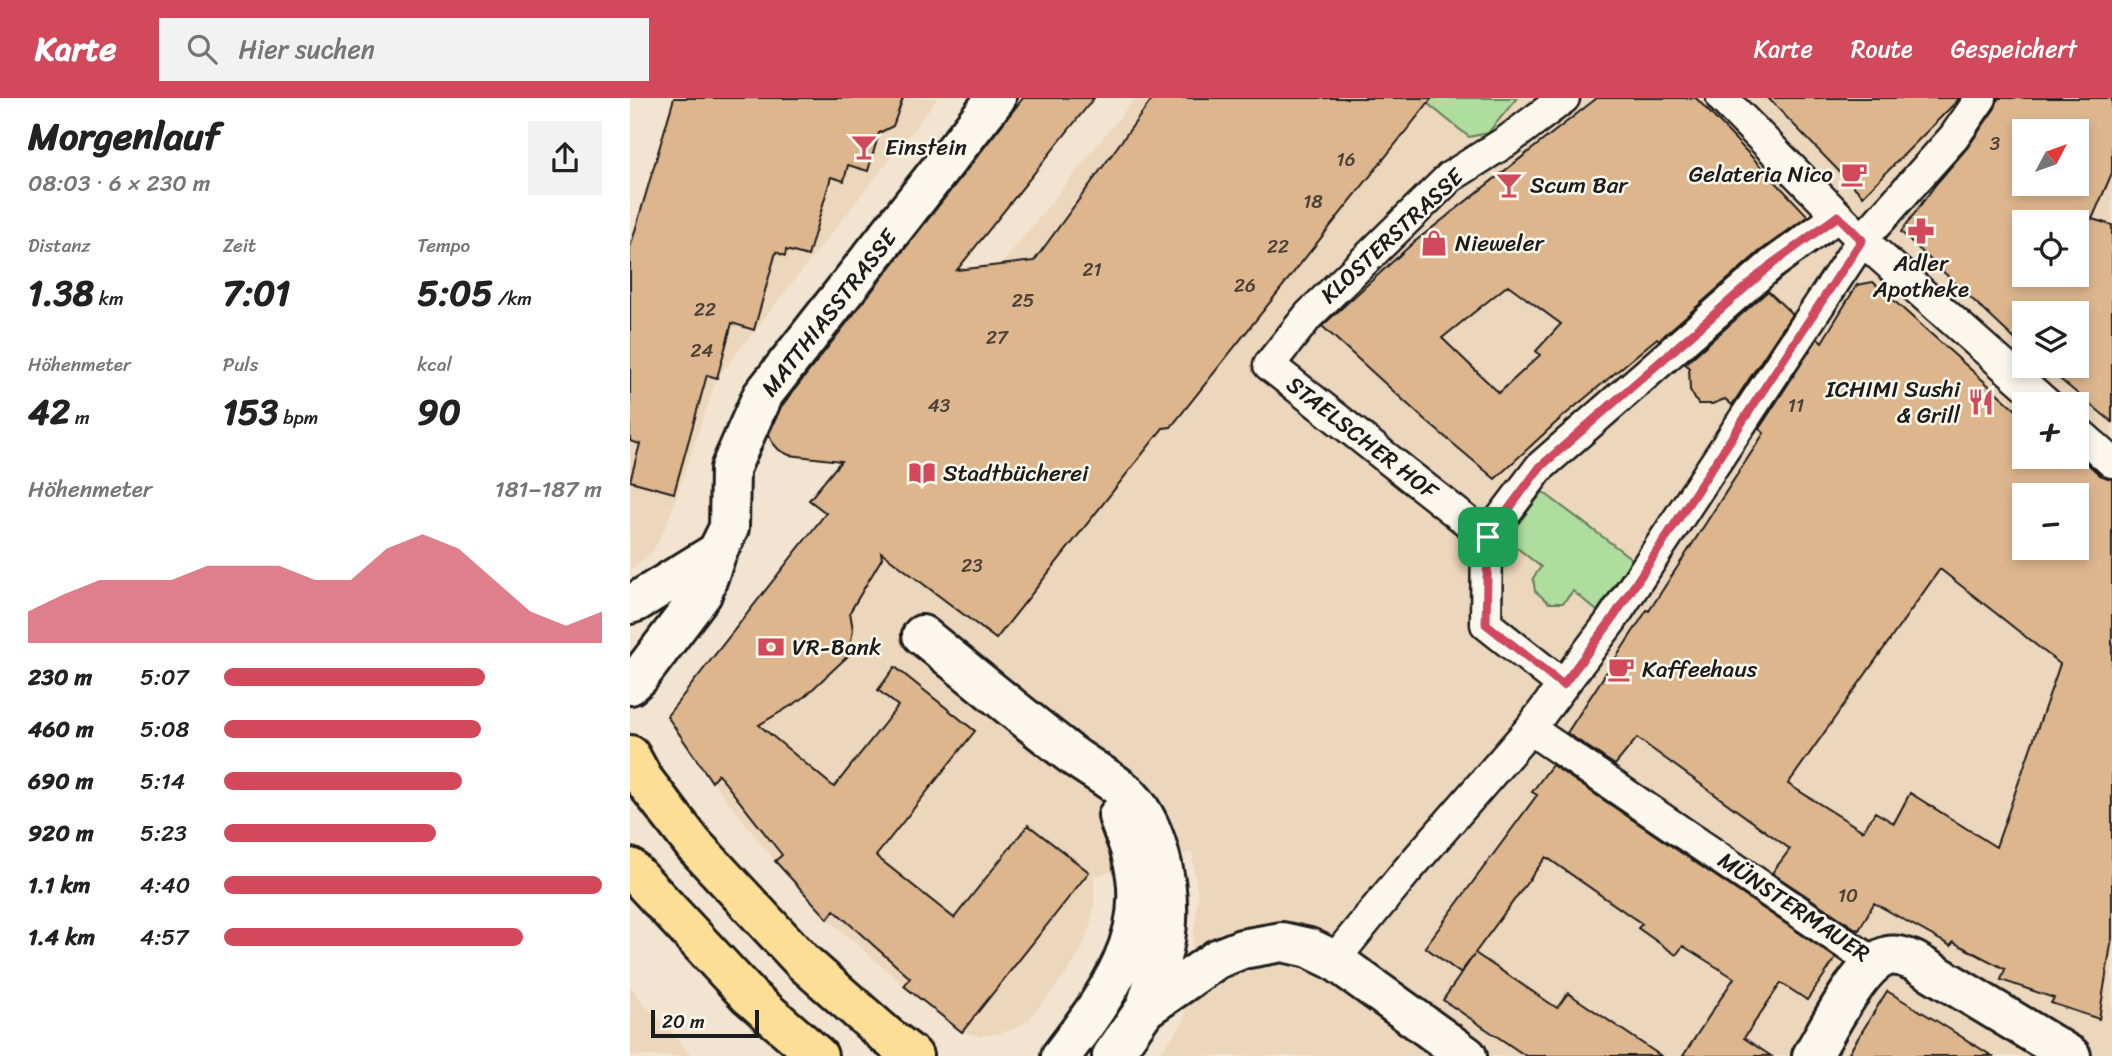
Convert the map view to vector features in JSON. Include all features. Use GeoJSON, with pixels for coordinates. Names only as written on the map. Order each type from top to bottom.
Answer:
{"type":"FeatureCollection","features":[{"type":"Feature","properties":{"kind":"main road"},"geometry":{"type":"LineString","coordinates":[[630,755],[643,779],[694,845],[803,962],[887,1037],[913,1056]]}},
{"type":"Feature","properties":{"kind":"main road"},"geometry":{"type":"LineString","coordinates":[[630,868],[749,996],[818,1056]]}},
{"type":"Feature","properties":{"kind":"main road"},"geometry":{"type":"LineString","coordinates":[[749,996],[784,1056]]}},
{"type":"Feature","properties":{"kind":"street","name":"MATTHIASSTRASSE"},"geometry":{"type":"LineString","coordinates":[[630,685],[702,594],[729,528],[730,469],[762,396],[996,98]]}},
{"type":"Feature","properties":{"kind":"street","name":"KLOSTERSTRASSE"},"geometry":{"type":"LineString","coordinates":[[1269,365],[1308,315],[1450,177],[1507,141],[1564,98]]}},
{"type":"Feature","properties":{"kind":"street"},"geometry":{"type":"LineString","coordinates":[[1722,98],[1862,240],[2033,392]]}},
{"type":"Feature","properties":{"kind":"street"},"geometry":{"type":"LineString","coordinates":[[1334,960],[1405,873],[1530,729],[1611,621],[1862,240],[1954,137],[1981,98]]}},
{"type":"Feature","properties":{"kind":"street"},"geometry":{"type":"LineString","coordinates":[[1563,685],[1486,624],[1488,537],[1540,467],[1772,264],[1838,216]]}},
{"type":"Feature","properties":{"kind":"street","name":"STAELSCHER HOF"},"geometry":{"type":"LineString","coordinates":[[1269,365],[1488,537]]}},
{"type":"Feature","properties":{"kind":"street"},"geometry":{"type":"LineString","coordinates":[[2089,442],[2112,462]]}},
{"type":"Feature","properties":{"kind":"street"},"geometry":{"type":"LineString","coordinates":[[630,604],[717,552]]}},
{"type":"Feature","properties":{"kind":"street"},"geometry":{"type":"LineString","coordinates":[[922,635],[1077,760],[1125,792],[1141,810],[1155,840],[1165,880],[1167,922],[1158,968],[1145,1009],[1112,1056]]}},
{"type":"Feature","properties":{"kind":"street","name":"MÜNSTERMAUER"},"geometry":{"type":"LineString","coordinates":[[1530,729],[1874,963],[1888,956],[1900,956],[1914,961],[2071,1056]]}},
{"type":"Feature","properties":{"kind":"street"},"geometry":{"type":"LineString","coordinates":[[1061,1056],[1098,1007],[1121,970],[1133,934],[1137,894],[1133,858],[1112,802],[1077,760]]}},
{"type":"Feature","properties":{"kind":"street"},"geometry":{"type":"LineString","coordinates":[[1145,1009],[1217,959],[1242,949],[1282,942],[1309,948],[1334,960],[1466,1056]]}},
{"type":"Feature","properties":{"kind":"street"},"geometry":{"type":"LineString","coordinates":[[1812,1056],[1860,977],[1874,963]]}},
{"type":"Feature","properties":{"kind":"shaded area"},"geometry":{"type":"Polygon","coordinates":[[[673,98],[938,98],[717,378],[666,526],[653,551],[630,570],[630,246],[673,98]]]}},
{"type":"Feature","properties":{"kind":"shaded area"},"geometry":{"type":"Polygon","coordinates":[[[1135,98],[2112,98],[2112,1056],[1157,1056],[1184,1022],[1198,896],[1192,852],[1094,876],[1090,928],[1081,951],[1067,973],[1028,1020],[1014,1029],[997,1034],[979,1036],[963,1032],[904,986],[828,919],[775,861],[713,782],[667,716],[824,513],[809,500],[866,429],[881,415],[1135,98]]]}},
{"type":"Feature","properties":{"kind":"shaded area"},"geometry":{"type":"Polygon","coordinates":[[[630,986],[643,1003],[692,1056],[630,1056],[630,986]]]}},
{"type":"Feature","properties":{"kind":"green space"},"geometry":{"type":"Polygon","coordinates":[[[1431,98],[1517,98],[1488,133],[1469,137],[1427,103],[1431,98]]]}},
{"type":"Feature","properties":{"kind":"green space"},"geometry":{"type":"Polygon","coordinates":[[[1543,492],[1632,559],[1597,611],[1573,591],[1563,603],[1549,603],[1535,591],[1533,578],[1541,567],[1506,539],[1543,492]]]}},
{"type":"Feature","properties":{"kind":"building"},"geometry":{"type":"Polygon","coordinates":[[[674,98],[903,98],[893,126],[879,133],[868,171],[848,165],[844,181],[831,177],[808,256],[786,250],[785,256],[776,252],[754,330],[732,323],[717,378],[707,375],[674,493],[630,481],[640,444],[630,441],[630,248],[674,98]]]}},
{"type":"Feature","properties":{"kind":"building"},"geometry":{"type":"Polygon","coordinates":[[[1023,98],[1094,98],[957,270],[1034,261],[1153,98],[1432,98],[1171,427],[1163,428],[996,639],[881,552],[882,558],[850,612],[853,630],[848,656],[802,699],[759,725],[834,787],[898,706],[878,690],[895,667],[975,731],[876,856],[954,918],[1028,825],[1089,872],[962,1032],[904,986],[910,978],[834,910],[828,919],[775,861],[782,855],[718,774],[712,782],[667,716],[826,513],[809,500],[841,461],[789,455],[779,450],[769,434],[781,407],[1023,98]]]}},
{"type":"Feature","properties":{"kind":"building"},"geometry":{"type":"Polygon","coordinates":[[[1597,98],[1696,98],[1808,216],[1760,251],[1659,340],[1657,338],[1560,419],[1495,479],[1425,420],[1322,326],[1413,243],[1597,98]],[[1508,285],[1442,338],[1499,393],[1540,355],[1536,351],[1561,324],[1508,285]]]}},
{"type":"Feature","properties":{"kind":"building"},"geometry":{"type":"Polygon","coordinates":[[[1768,98],[1960,98],[1863,196],[1768,98]]]}},
{"type":"Feature","properties":{"kind":"building"},"geometry":{"type":"Polygon","coordinates":[[[1998,98],[2112,98],[2112,173],[2092,219],[2112,225],[2112,422],[2089,403],[2089,392],[2076,392],[2059,378],[2089,378],[2089,301],[2012,301],[2012,337],[1901,232],[1936,184],[1968,147],[1995,108],[1998,98]]]}},
{"type":"Feature","properties":{"kind":"building"},"geometry":{"type":"Polygon","coordinates":[[[1873,282],[2012,406],[2012,469],[2089,469],[2089,465],[2100,475],[2112,479],[2112,938],[2099,1019],[2051,1003],[2054,998],[2001,980],[2005,969],[1953,942],[1951,946],[1874,903],[1859,930],[1856,929],[1772,873],[1790,849],[1637,738],[1615,765],[1567,733],[1764,433],[1759,429],[1818,338],[1822,342],[1857,285],[1873,282]],[[1940,569],[1788,784],[1863,831],[1875,812],[1894,823],[1910,793],[1996,847],[2060,664],[1940,569]]]}},
{"type":"Feature","properties":{"kind":"building"},"geometry":{"type":"Polygon","coordinates":[[[1768,291],[1792,314],[1732,405],[1725,399],[1712,404],[1698,404],[1690,390],[1689,367],[1685,364],[1768,291]]]}},
{"type":"Feature","properties":{"kind":"building"},"geometry":{"type":"Polygon","coordinates":[[[1552,765],[1836,958],[1807,1000],[1781,983],[1744,1038],[1771,1056],[1683,1056],[1734,978],[1683,946],[1676,955],[1638,928],[1642,924],[1546,857],[1475,953],[1557,1008],[1568,993],[1661,1056],[1526,1056],[1443,1000],[1474,955],[1460,973],[1425,947],[1537,795],[1532,792],[1552,765]]]}},
{"type":"Feature","properties":{"kind":"building"},"geometry":{"type":"Polygon","coordinates":[[[1887,991],[1935,1020],[1992,1056],[1847,1056],[1887,991]]]}},
{"type":"Feature","properties":{"kind":"place","name":"Einstein"},"geometry":{"type":"Point","coordinates":[864,147]}},
{"type":"Feature","properties":{"kind":"place","name":"Gelateria Nico"},"geometry":{"type":"Point","coordinates":[1854,174]}},
{"type":"Feature","properties":{"kind":"place","name":"Scum Bar"},"geometry":{"type":"Point","coordinates":[1509,185]}},
{"type":"Feature","properties":{"kind":"place","name":"Adler Apotheke"},"geometry":{"type":"Point","coordinates":[1921,231]}},
{"type":"Feature","properties":{"kind":"place","name":"Nieweler"},"geometry":{"type":"Point","coordinates":[1434,243]}},
{"type":"Feature","properties":{"kind":"place","name":"ICHIMI Sushi & Grill"},"geometry":{"type":"Point","coordinates":[1981,402]}},
{"type":"Feature","properties":{"kind":"place","name":"Stadtbücherei"},"geometry":{"type":"Point","coordinates":[922,473]}},
{"type":"Feature","properties":{"kind":"place","name":"VR-Bank"},"geometry":{"type":"Point","coordinates":[771,647]}},
{"type":"Feature","properties":{"kind":"place","name":"Kaffeehaus"},"geometry":{"type":"Point","coordinates":[1621,669]}},
{"type":"Feature","properties":{"kind":"route"},"geometry":{"type":"LineString","coordinates":[[1838,216],[1862,240],[1611,621],[1563,685],[1486,624],[1488,537],[1540,467],[1772,264],[1838,216]]}}]}
